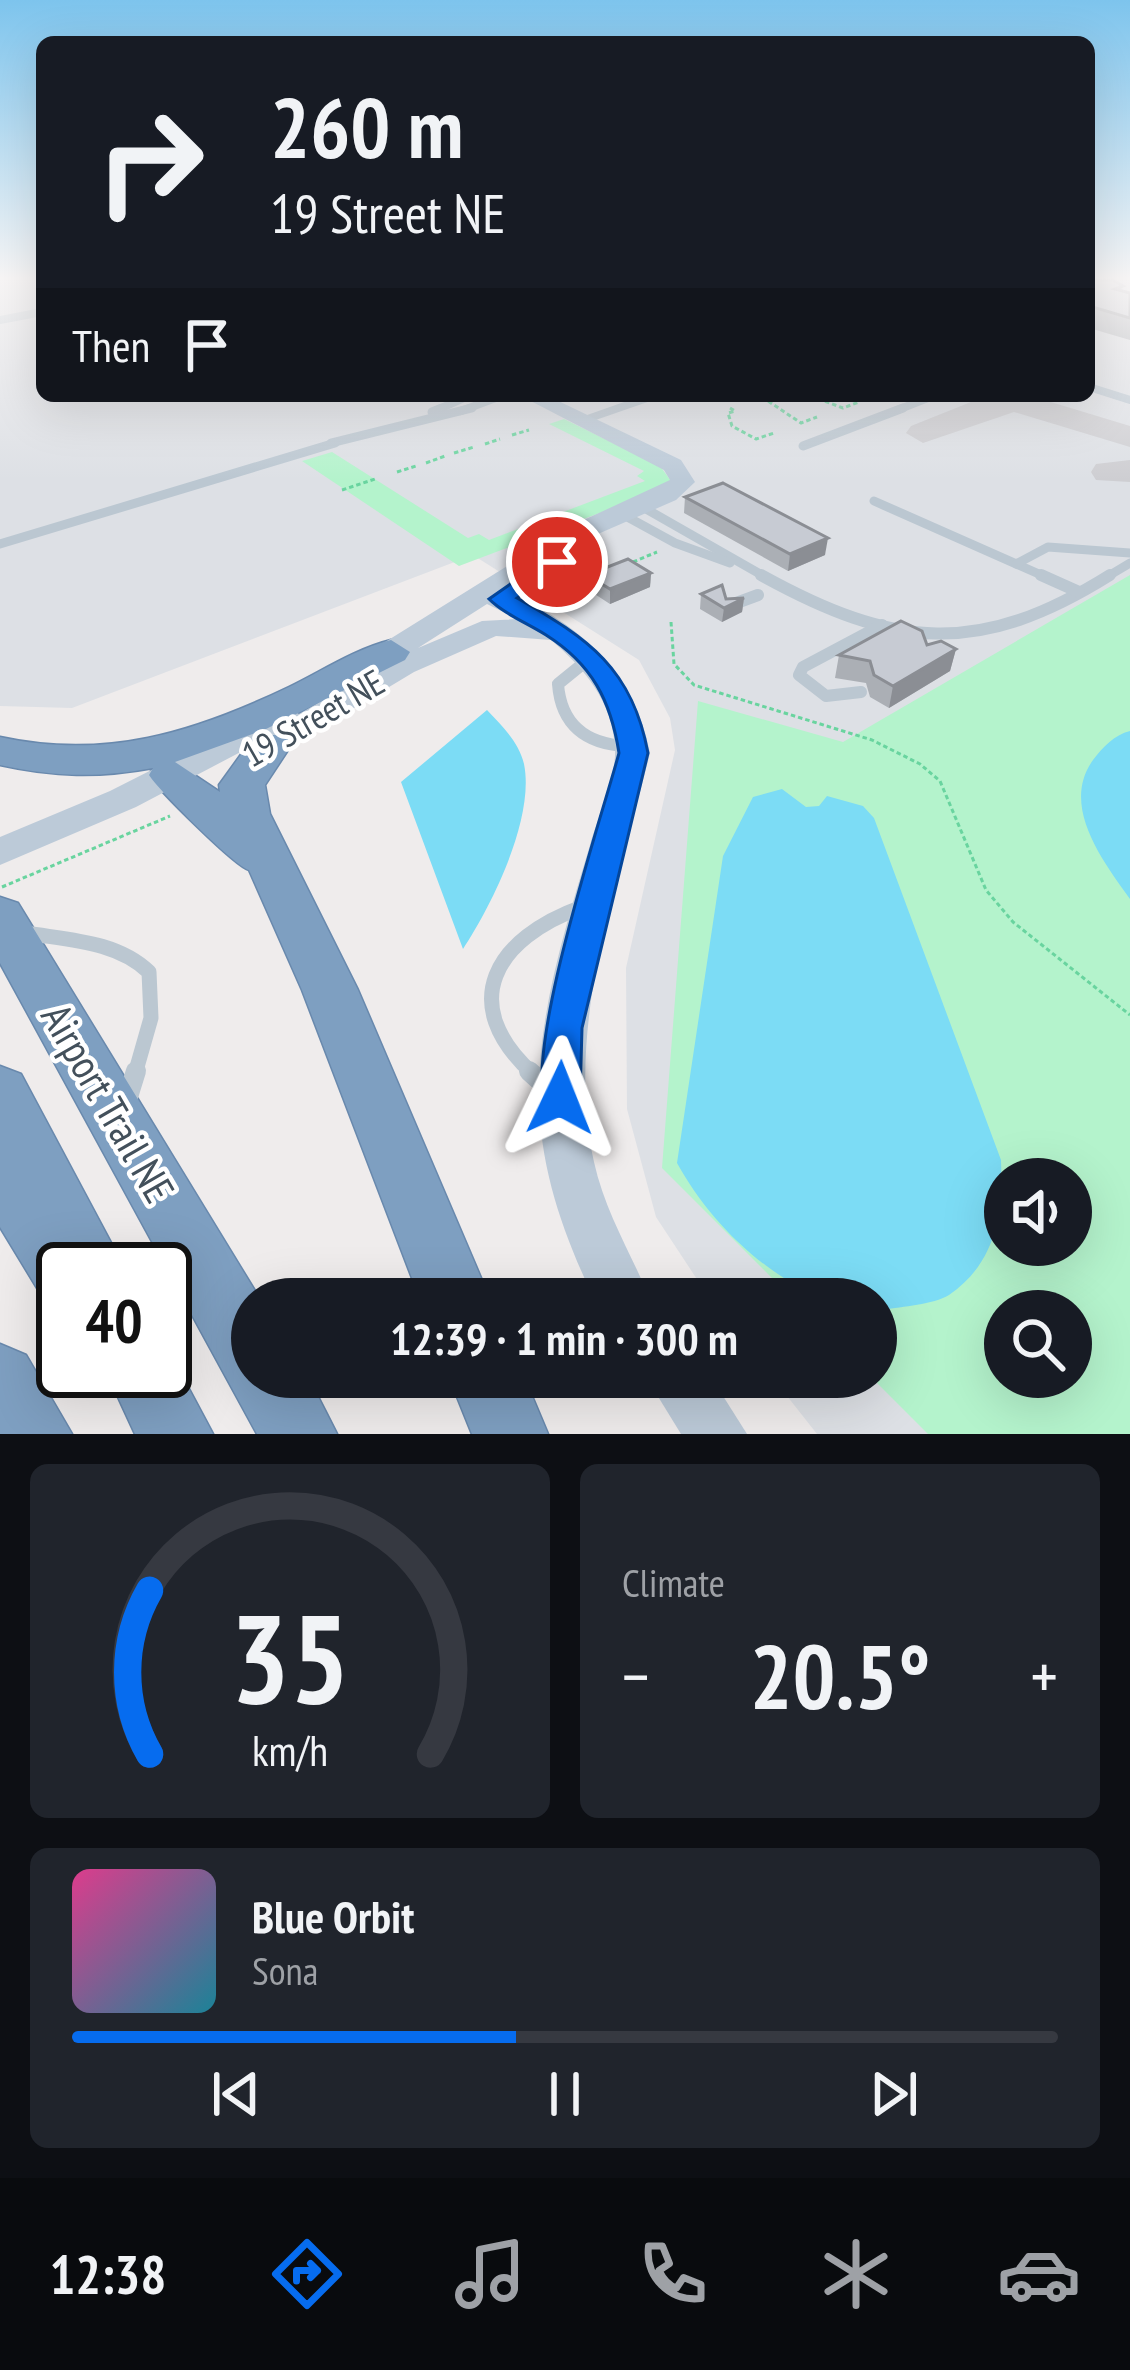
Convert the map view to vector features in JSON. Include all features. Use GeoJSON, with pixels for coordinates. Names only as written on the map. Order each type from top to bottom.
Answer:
{"type":"FeatureCollection","features":[{"type":"Feature","properties":{"kind":"highway"},"geometry":{"type":"LineString","coordinates":[[0,751],[64,765],[139,757],[399,658]]}},
{"type":"Feature","properties":{"kind":"highway"},"geometry":{"type":"LineString","coordinates":[[270,744],[242,785],[247,814],[276,886],[330,990],[447,1278]]}},
{"type":"Feature","properties":{"kind":"highway"},"geometry":{"type":"LineString","coordinates":[[179,792],[219,815],[276,886]]}},
{"type":"Feature","properties":{"kind":"highway","name":"Airport Trail NE"},"geometry":{"type":"LineString","coordinates":[[2,902],[119,1124],[231,1317]]}},
{"type":"Feature","properties":{"kind":"highway"},"geometry":{"type":"LineString","coordinates":[[0,1092],[77,1242]]}},
{"type":"Feature","properties":{"kind":"highway"},"geometry":{"type":"LineString","coordinates":[[0,1169],[47,1242]]}},
{"type":"Feature","properties":{"kind":"highway"},"geometry":{"type":"LineString","coordinates":[[278,1398],[298,1434]]}},
{"type":"Feature","properties":{"kind":"highway"},"geometry":{"type":"LineString","coordinates":[[495,1398],[510,1434]]}},
{"type":"Feature","properties":{"kind":"street"},"geometry":{"type":"LineString","coordinates":[[544,402],[581,420],[638,402]]}},
{"type":"Feature","properties":{"kind":"street","name":"19 Street NE"},"geometry":{"type":"LineString","coordinates":[[0,852],[104,825],[270,744],[582,531],[683,482],[673,465],[581,420]]}},
{"type":"Feature","properties":{"kind":"street"},"geometry":{"type":"LineString","coordinates":[[492,595],[560,633],[590,658],[617,688],[633,746],[564,1028],[560,1098],[578,1204],[613,1278]]}},
{"type":"Feature","properties":{"kind":"street"},"geometry":{"type":"LineString","coordinates":[[399,658],[492,627],[523,624],[560,633]]}},
{"type":"Feature","properties":{"kind":"street","name":"19 Street NE"},"geometry":{"type":"LineString","coordinates":[[179,792],[399,658]]}},
{"type":"Feature","properties":{"kind":"street","name":"19 Street NE"},"geometry":{"type":"LineString","coordinates":[[2,902],[104,825]]}},
{"type":"Feature","properties":{"kind":"street"},"geometry":{"type":"LineString","coordinates":[[690,1398],[717,1434]]}},
{"type":"Feature","properties":{"kind":"lane"},"geometry":{"type":"LineString","coordinates":[[1095,388],[1130,400]]}},
{"type":"Feature","properties":{"kind":"lane"},"geometry":{"type":"LineString","coordinates":[[430,415],[454,402]]}},
{"type":"Feature","properties":{"kind":"lane"},"geometry":{"type":"LineString","coordinates":[[447,405],[459,402]]}},
{"type":"Feature","properties":{"kind":"lane"},"geometry":{"type":"LineString","coordinates":[[0,544],[483,402]]}},
{"type":"Feature","properties":{"kind":"lane"},"geometry":{"type":"LineString","coordinates":[[803,446],[917,402]]}},
{"type":"Feature","properties":{"kind":"lane"},"geometry":{"type":"LineString","coordinates":[[874,501],[1079,592]]}},
{"type":"Feature","properties":{"kind":"lane"},"geometry":{"type":"LineString","coordinates":[[622,515],[681,546],[743,566]]}},
{"type":"Feature","properties":{"kind":"lane"},"geometry":{"type":"LineString","coordinates":[[622,515],[826,606],[883,624],[944,633],[1010,628],[1130,563]]}},
{"type":"Feature","properties":{"kind":"lane"},"geometry":{"type":"LineString","coordinates":[[1016,564],[1048,547],[1130,553]]}},
{"type":"Feature","properties":{"kind":"lane"},"geometry":{"type":"LineString","coordinates":[[730,605],[758,595]]}},
{"type":"Feature","properties":{"kind":"lane"},"geometry":{"type":"LineString","coordinates":[[861,692],[826,697],[812,691],[800,675],[803,667],[883,624]]}},
{"type":"Feature","properties":{"kind":"lane"},"geometry":{"type":"LineString","coordinates":[[937,651],[944,633]]}},
{"type":"Feature","properties":{"kind":"lane"},"geometry":{"type":"LineString","coordinates":[[590,658],[558,685],[562,713],[592,743],[633,746]]}},
{"type":"Feature","properties":{"kind":"lane"},"geometry":{"type":"LineString","coordinates":[[2,902],[136,958],[155,984],[157,1012],[119,1124]]}},
{"type":"Feature","properties":{"kind":"lane"},"geometry":{"type":"LineString","coordinates":[[560,1098],[506,1050],[489,1006],[499,966],[522,933],[595,903]]}},
{"type":"Feature","properties":{"kind":"path"},"geometry":{"type":"LineString","coordinates":[[769,402],[801,423],[818,417]]}},
{"type":"Feature","properties":{"kind":"path"},"geometry":{"type":"LineString","coordinates":[[831,402],[843,407],[859,402]]}},
{"type":"Feature","properties":{"kind":"path"},"geometry":{"type":"LineString","coordinates":[[730,409],[735,411],[728,413],[732,427],[746,435],[756,439],[774,433]]}},
{"type":"Feature","properties":{"kind":"path"},"geometry":{"type":"LineString","coordinates":[[512,435],[529,430]]}},
{"type":"Feature","properties":{"kind":"path"},"geometry":{"type":"LineString","coordinates":[[484,444],[500,439]]}},
{"type":"Feature","properties":{"kind":"path"},"geometry":{"type":"LineString","coordinates":[[454,453],[474,447]]}},
{"type":"Feature","properties":{"kind":"path"},"geometry":{"type":"LineString","coordinates":[[426,463],[445,456]]}},
{"type":"Feature","properties":{"kind":"path"},"geometry":{"type":"LineString","coordinates":[[397,472],[416,466]]}},
{"type":"Feature","properties":{"kind":"path"},"geometry":{"type":"LineString","coordinates":[[342,490],[375,479]]}},
{"type":"Feature","properties":{"kind":"path"},"geometry":{"type":"LineString","coordinates":[[621,568],[681,546]]}},
{"type":"Feature","properties":{"kind":"path"},"geometry":{"type":"LineString","coordinates":[[576,584],[600,576]]}},
{"type":"Feature","properties":{"kind":"path"},"geometry":{"type":"LineString","coordinates":[[671,622],[668,639],[675,665],[701,688],[884,744],[928,769],[940,781],[986,890],[1013,922],[1130,1015]]}},
{"type":"Feature","properties":{"kind":"path"},"geometry":{"type":"LineString","coordinates":[[2,902],[104,825],[179,792]]}},
{"type":"Feature","properties":{"kind":"shaded area"},"geometry":{"type":"Polygon","coordinates":[[[0,347],[36,347],[36,402],[1095,402],[1095,347],[1130,347],[1130,1434],[817,1434],[789,1398],[897,1398],[897,1278],[696,1278],[656,1217],[627,1109],[626,968],[675,750],[670,718],[639,660],[473,555],[72,708],[0,706],[0,347]]]}},
{"type":"Feature","properties":{"kind":"green space"},"geometry":{"type":"Polygon","coordinates":[[[564,419],[660,466],[671,481],[650,494],[459,566],[302,461],[332,452],[468,538],[479,534],[489,540],[645,481],[637,476],[644,471],[549,424],[564,419]]]}},
{"type":"Feature","properties":{"kind":"green space"},"geometry":{"type":"Polygon","coordinates":[[[1130,575],[1130,1434],[928,1434],[892,1398],[897,1398],[897,1278],[772,1278],[662,1168],[698,701],[843,742],[1130,575]]]}},
{"type":"Feature","properties":{"kind":"water"},"geometry":{"type":"Polygon","coordinates":[[[487,710],[518,749],[526,786],[508,860],[463,949],[401,782],[487,710]]]}},
{"type":"Feature","properties":{"kind":"water"},"geometry":{"type":"Polygon","coordinates":[[[1130,731],[1130,899],[1089,832],[1081,796],[1093,760],[1109,742],[1130,731]]]}},
{"type":"Feature","properties":{"kind":"water"},"geometry":{"type":"Polygon","coordinates":[[[782,789],[806,807],[819,806],[827,796],[863,806],[874,818],[1000,1158],[984,1158],[984,1256],[965,1282],[935,1301],[897,1308],[897,1278],[784,1278],[720,1223],[677,1163],[723,856],[753,797],[782,789]]]}},
{"type":"Feature","properties":{"kind":"building"},"geometry":{"type":"Polygon","coordinates":[[[723,483],[828,538],[790,554],[685,497],[723,483]]]}},
{"type":"Feature","properties":{"kind":"building"},"geometry":{"type":"Polygon","coordinates":[[[628,559],[651,573],[610,589],[587,575],[628,559]]]}},
{"type":"Feature","properties":{"kind":"building"},"geometry":{"type":"Polygon","coordinates":[[[722,585],[726,599],[744,598],[724,608],[701,594],[722,585]]]}},
{"type":"Feature","properties":{"kind":"building"},"geometry":{"type":"Polygon","coordinates":[[[901,621],[922,631],[927,645],[941,641],[956,649],[893,686],[874,675],[870,661],[839,655],[901,621]]]}},
{"type":"Feature","properties":{"kind":"taxiway"},"geometry":{"type":"LineString","coordinates":[[923,433],[993,404],[1016,402],[1130,437]]}},
{"type":"Feature","properties":{"kind":"taxiway"},"geometry":{"type":"LineString","coordinates":[[1109,472],[1130,471]]}},
{"type":"Feature","properties":{"kind":"route"},"geometry":{"type":"LineString","coordinates":[[557,562],[500,599],[560,633],[603,670],[626,707],[633,753],[564,1028],[560,1098]]}}]}
